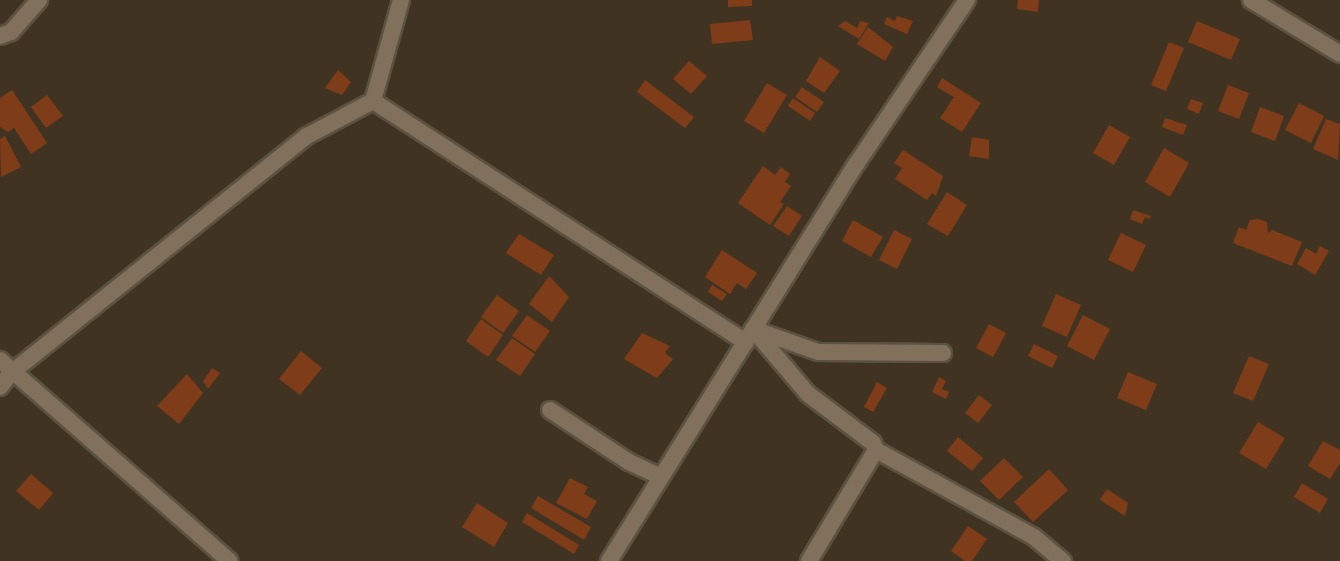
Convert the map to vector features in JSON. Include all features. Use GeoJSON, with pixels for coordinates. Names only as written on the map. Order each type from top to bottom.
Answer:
{"type":"FeatureCollection","features":[{"type":"Feature","properties":{"kind":"street"},"geometry":{"type":"LineString","coordinates":[[0,36],[11,32],[39,0]]}},
{"type":"Feature","properties":{"kind":"street"},"geometry":{"type":"LineString","coordinates":[[0,387],[11,373],[307,136],[373,101],[401,0]]}},
{"type":"Feature","properties":{"kind":"street"},"geometry":{"type":"LineString","coordinates":[[609,561],[749,336],[967,0]]}},
{"type":"Feature","properties":{"kind":"street"},"geometry":{"type":"LineString","coordinates":[[1251,0],[1340,54]]}},
{"type":"Feature","properties":{"kind":"street"},"geometry":{"type":"LineString","coordinates":[[373,101],[749,336],[808,394],[873,443],[876,450],[1034,537],[1063,561]]}},
{"type":"Feature","properties":{"kind":"street"},"geometry":{"type":"LineString","coordinates":[[749,336],[818,352],[943,352]]}},
{"type":"Feature","properties":{"kind":"street"},"geometry":{"type":"LineString","coordinates":[[0,360],[11,373],[230,561]]}},
{"type":"Feature","properties":{"kind":"street"},"geometry":{"type":"LineString","coordinates":[[550,410],[629,462],[662,477]]}},
{"type":"Feature","properties":{"kind":"street"},"geometry":{"type":"LineString","coordinates":[[809,561],[876,450]]}},
{"type":"Feature","properties":{"kind":"building"},"geometry":{"type":"Polygon","coordinates":[[[728,0],[752,0],[752,6],[728,7],[728,0]]]}},
{"type":"Feature","properties":{"kind":"building"},"geometry":{"type":"Polygon","coordinates":[[[1018,0],[1039,0],[1038,12],[1017,9],[1018,0]]]}},
{"type":"Feature","properties":{"kind":"building"},"geometry":{"type":"Polygon","coordinates":[[[897,16],[913,21],[907,34],[884,24],[887,17],[895,21],[897,16]]]}},
{"type":"Feature","properties":{"kind":"building"},"geometry":{"type":"Polygon","coordinates":[[[750,20],[753,40],[712,44],[710,24],[750,20]]]}},
{"type":"Feature","properties":{"kind":"building"},"geometry":{"type":"Polygon","coordinates":[[[845,21],[857,28],[860,21],[869,23],[859,39],[838,26],[845,21]]]}},
{"type":"Feature","properties":{"kind":"building"},"geometry":{"type":"Polygon","coordinates":[[[1197,21],[1240,39],[1231,60],[1188,42],[1197,21]]]}},
{"type":"Feature","properties":{"kind":"building"},"geometry":{"type":"Polygon","coordinates":[[[868,27],[893,47],[885,61],[857,44],[868,27]]]}},
{"type":"Feature","properties":{"kind":"building"},"geometry":{"type":"Polygon","coordinates":[[[1169,42],[1184,48],[1166,91],[1151,85],[1169,42]]]}},
{"type":"Feature","properties":{"kind":"building"},"geometry":{"type":"Polygon","coordinates":[[[820,57],[840,71],[824,93],[806,81],[820,57]]]}},
{"type":"Feature","properties":{"kind":"building"},"geometry":{"type":"Polygon","coordinates":[[[689,61],[707,76],[691,94],[673,79],[689,61]]]}},
{"type":"Feature","properties":{"kind":"building"},"geometry":{"type":"Polygon","coordinates":[[[338,70],[351,82],[342,95],[325,88],[338,70]]]}},
{"type":"Feature","properties":{"kind":"building"},"geometry":{"type":"Polygon","coordinates":[[[942,78],[981,103],[962,132],[940,118],[954,97],[937,87],[942,78]]]}},
{"type":"Feature","properties":{"kind":"building"},"geometry":{"type":"Polygon","coordinates":[[[645,80],[694,117],[685,128],[637,92],[645,80]]]}},
{"type":"Feature","properties":{"kind":"building"},"geometry":{"type":"Polygon","coordinates":[[[767,83],[787,95],[764,133],[744,121],[767,83]]]}},
{"type":"Feature","properties":{"kind":"building"},"geometry":{"type":"Polygon","coordinates":[[[1228,85],[1249,93],[1239,119],[1218,111],[1228,85]]]}},
{"type":"Feature","properties":{"kind":"building"},"geometry":{"type":"Polygon","coordinates":[[[802,87],[824,102],[817,112],[795,97],[802,87]]]}},
{"type":"Feature","properties":{"kind":"building"},"geometry":{"type":"Polygon","coordinates":[[[12,90],[47,143],[31,154],[14,128],[8,132],[0,127],[0,98],[12,90]]]}},
{"type":"Feature","properties":{"kind":"building"},"geometry":{"type":"Polygon","coordinates":[[[47,95],[63,116],[46,128],[31,107],[47,95]]]}},
{"type":"Feature","properties":{"kind":"building"},"geometry":{"type":"Polygon","coordinates":[[[793,98],[815,113],[810,121],[788,106],[793,98]]]}},
{"type":"Feature","properties":{"kind":"building"},"geometry":{"type":"Polygon","coordinates":[[[1191,99],[1203,103],[1199,114],[1187,109],[1191,99]]]}},
{"type":"Feature","properties":{"kind":"building"},"geometry":{"type":"Polygon","coordinates":[[[1299,103],[1324,116],[1311,143],[1285,130],[1299,103]]]}},
{"type":"Feature","properties":{"kind":"building"},"geometry":{"type":"Polygon","coordinates":[[[1260,107],[1284,116],[1275,141],[1251,132],[1260,107]]]}},
{"type":"Feature","properties":{"kind":"building"},"geometry":{"type":"Polygon","coordinates":[[[1165,118],[1187,125],[1183,135],[1162,127],[1165,118]]]}},
{"type":"Feature","properties":{"kind":"building"},"geometry":{"type":"Polygon","coordinates":[[[1326,119],[1340,124],[1338,160],[1313,149],[1326,119]]]}},
{"type":"Feature","properties":{"kind":"building"},"geometry":{"type":"Polygon","coordinates":[[[1109,125],[1130,137],[1114,165],[1093,153],[1109,125]]]}},
{"type":"Feature","properties":{"kind":"building"},"geometry":{"type":"Polygon","coordinates":[[[5,136],[21,167],[1,177],[0,139],[5,136]]]}},
{"type":"Feature","properties":{"kind":"building"},"geometry":{"type":"Polygon","coordinates":[[[972,137],[989,140],[989,159],[969,156],[972,137]]]}},
{"type":"Feature","properties":{"kind":"building"},"geometry":{"type":"Polygon","coordinates":[[[1164,148],[1189,163],[1170,197],[1145,182],[1164,148]]]}},
{"type":"Feature","properties":{"kind":"building"},"geometry":{"type":"Polygon","coordinates":[[[903,150],[943,176],[936,196],[932,193],[927,200],[895,179],[902,168],[894,163],[903,150]]]}},
{"type":"Feature","properties":{"kind":"building"},"geometry":{"type":"Polygon","coordinates":[[[763,166],[775,175],[781,167],[790,174],[785,182],[791,186],[780,202],[784,204],[770,225],[738,203],[763,166]]]}},
{"type":"Feature","properties":{"kind":"building"},"geometry":{"type":"Polygon","coordinates":[[[947,192],[967,205],[948,236],[927,224],[947,192]]]}},
{"type":"Feature","properties":{"kind":"building"},"geometry":{"type":"Polygon","coordinates":[[[787,206],[802,216],[789,236],[773,226],[787,206]]]}},
{"type":"Feature","properties":{"kind":"building"},"geometry":{"type":"Polygon","coordinates":[[[1133,210],[1151,216],[1150,219],[1145,217],[1142,224],[1130,219],[1133,210]]]}},
{"type":"Feature","properties":{"kind":"building"},"geometry":{"type":"Polygon","coordinates":[[[853,220],[883,237],[871,257],[842,241],[853,220]]]}},
{"type":"Feature","properties":{"kind":"building"},"geometry":{"type":"Polygon","coordinates":[[[1250,220],[1267,222],[1268,233],[1272,230],[1302,242],[1292,266],[1233,243],[1239,227],[1246,230],[1250,220]]]}},
{"type":"Feature","properties":{"kind":"building"},"geometry":{"type":"Polygon","coordinates":[[[894,230],[912,239],[897,269],[879,260],[894,230]]]}},
{"type":"Feature","properties":{"kind":"building"},"geometry":{"type":"Polygon","coordinates":[[[1121,233],[1146,245],[1133,272],[1108,260],[1121,233]]]}},
{"type":"Feature","properties":{"kind":"building"},"geometry":{"type":"Polygon","coordinates":[[[519,234],[554,255],[541,275],[506,253],[519,234]]]}},
{"type":"Feature","properties":{"kind":"building"},"geometry":{"type":"Polygon","coordinates":[[[1320,246],[1329,251],[1315,275],[1297,264],[1306,248],[1316,254],[1320,246]]]}},
{"type":"Feature","properties":{"kind":"building"},"geometry":{"type":"Polygon","coordinates":[[[722,250],[757,273],[746,289],[737,283],[730,294],[705,277],[722,250]]]}},
{"type":"Feature","properties":{"kind":"building"},"geometry":{"type":"Polygon","coordinates":[[[549,276],[569,297],[552,322],[529,304],[549,276]]]}},
{"type":"Feature","properties":{"kind":"building"},"geometry":{"type":"Polygon","coordinates":[[[712,285],[727,294],[722,301],[708,292],[712,285]]]}},
{"type":"Feature","properties":{"kind":"building"},"geometry":{"type":"Polygon","coordinates":[[[1056,294],[1081,305],[1067,337],[1042,326],[1056,294]]]}},
{"type":"Feature","properties":{"kind":"building"},"geometry":{"type":"Polygon","coordinates":[[[497,295],[519,311],[503,333],[481,317],[497,295]]]}},
{"type":"Feature","properties":{"kind":"building"},"geometry":{"type":"Polygon","coordinates":[[[527,315],[550,331],[535,352],[512,336],[527,315]]]}},
{"type":"Feature","properties":{"kind":"building"},"geometry":{"type":"Polygon","coordinates":[[[1083,315],[1110,329],[1094,360],[1067,346],[1083,315]]]}},
{"type":"Feature","properties":{"kind":"building"},"geometry":{"type":"Polygon","coordinates":[[[481,319],[503,335],[488,357],[466,341],[481,319]]]}},
{"type":"Feature","properties":{"kind":"building"},"geometry":{"type":"Polygon","coordinates":[[[989,324],[1006,333],[993,357],[976,348],[989,324]]]}},
{"type":"Feature","properties":{"kind":"building"},"geometry":{"type":"Polygon","coordinates":[[[642,333],[670,346],[665,353],[673,359],[657,378],[624,359],[642,333]]]}},
{"type":"Feature","properties":{"kind":"building"},"geometry":{"type":"Polygon","coordinates":[[[512,338],[535,354],[520,376],[496,360],[512,338]]]}},
{"type":"Feature","properties":{"kind":"building"},"geometry":{"type":"Polygon","coordinates":[[[1034,344],[1058,356],[1052,368],[1028,356],[1034,344]]]}},
{"type":"Feature","properties":{"kind":"building"},"geometry":{"type":"Polygon","coordinates":[[[301,351],[322,368],[300,395],[279,379],[301,351]]]}},
{"type":"Feature","properties":{"kind":"building"},"geometry":{"type":"Polygon","coordinates":[[[1249,356],[1269,364],[1253,401],[1233,393],[1249,356]]]}},
{"type":"Feature","properties":{"kind":"building"},"geometry":{"type":"Polygon","coordinates":[[[212,368],[220,373],[208,389],[203,381],[212,368]]]}},
{"type":"Feature","properties":{"kind":"building"},"geometry":{"type":"Polygon","coordinates":[[[1128,372],[1157,384],[1146,410],[1117,398],[1128,372]]]}},
{"type":"Feature","properties":{"kind":"building"},"geometry":{"type":"Polygon","coordinates":[[[187,374],[203,393],[179,424],[157,406],[187,374]]]}},
{"type":"Feature","properties":{"kind":"building"},"geometry":{"type":"Polygon","coordinates":[[[939,377],[946,381],[942,389],[949,392],[946,399],[932,392],[939,377]]]}},
{"type":"Feature","properties":{"kind":"building"},"geometry":{"type":"Polygon","coordinates":[[[877,382],[887,388],[873,412],[864,407],[877,382]]]}},
{"type":"Feature","properties":{"kind":"building"},"geometry":{"type":"Polygon","coordinates":[[[979,395],[992,405],[978,423],[965,413],[979,395]]]}},
{"type":"Feature","properties":{"kind":"building"},"geometry":{"type":"Polygon","coordinates":[[[1258,422],[1285,438],[1266,469],[1239,453],[1258,422]]]}},
{"type":"Feature","properties":{"kind":"building"},"geometry":{"type":"Polygon","coordinates":[[[958,437],[983,458],[972,471],[947,451],[958,437]]]}},
{"type":"Feature","properties":{"kind":"building"},"geometry":{"type":"Polygon","coordinates":[[[1323,441],[1340,450],[1340,463],[1330,479],[1308,466],[1323,441]]]}},
{"type":"Feature","properties":{"kind":"building"},"geometry":{"type":"Polygon","coordinates":[[[1004,458],[1023,477],[999,500],[980,481],[1004,458]]]}},
{"type":"Feature","properties":{"kind":"building"},"geometry":{"type":"Polygon","coordinates":[[[1049,469],[1068,490],[1033,522],[1014,502],[1049,469]]]}},
{"type":"Feature","properties":{"kind":"building"},"geometry":{"type":"Polygon","coordinates":[[[31,474],[53,493],[39,510],[16,491],[31,474]]]}},
{"type":"Feature","properties":{"kind":"building"},"geometry":{"type":"Polygon","coordinates":[[[570,478],[588,487],[584,494],[597,501],[587,519],[556,503],[570,478]]]}},
{"type":"Feature","properties":{"kind":"building"},"geometry":{"type":"Polygon","coordinates":[[[1302,483],[1328,499],[1320,513],[1294,497],[1302,483]]]}},
{"type":"Feature","properties":{"kind":"building"},"geometry":{"type":"Polygon","coordinates":[[[1107,489],[1128,503],[1125,516],[1100,500],[1107,489]]]}},
{"type":"Feature","properties":{"kind":"building"},"geometry":{"type":"Polygon","coordinates":[[[538,496],[591,527],[584,540],[531,508],[538,496]]]}},
{"type":"Feature","properties":{"kind":"building"},"geometry":{"type":"Polygon","coordinates":[[[477,503],[508,523],[494,547],[462,527],[477,503]]]}},
{"type":"Feature","properties":{"kind":"building"},"geometry":{"type":"Polygon","coordinates":[[[527,513],[579,545],[574,554],[522,522],[527,513]]]}},
{"type":"Feature","properties":{"kind":"building"},"geometry":{"type":"Polygon","coordinates":[[[968,526],[987,539],[972,561],[965,561],[951,551],[968,526]]]}}]}
